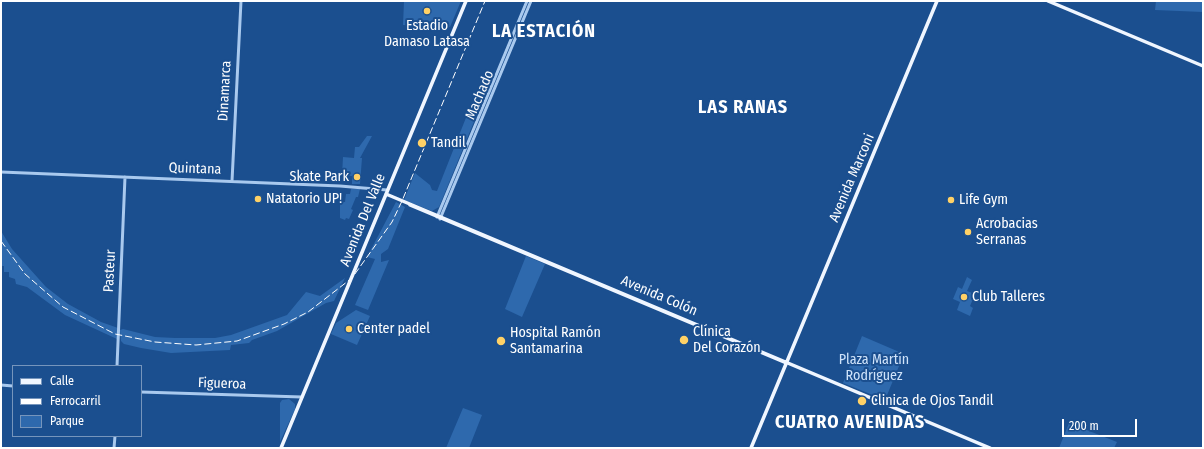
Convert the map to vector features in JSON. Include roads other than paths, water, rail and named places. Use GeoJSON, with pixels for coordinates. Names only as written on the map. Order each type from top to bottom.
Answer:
{"type":"FeatureCollection","features":[{"type":"Feature","properties":{"kind":"main road","name":"Avenida Del Valle"},"geometry":{"type":"LineString","coordinates":[[281,448],[466,1]]}},
{"type":"Feature","properties":{"kind":"main road","name":"Avenida Marconi"},"geometry":{"type":"LineString","coordinates":[[751,448],[937,1]]}},
{"type":"Feature","properties":{"kind":"main road"},"geometry":{"type":"LineString","coordinates":[[1048,1],[1203,66]]}},
{"type":"Feature","properties":{"kind":"main road","name":"Avenida Colón"},"geometry":{"type":"LineString","coordinates":[[386,192],[439,217],[990,448]]}},
{"type":"Feature","properties":{"kind":"street","name":"Dinamarca"},"geometry":{"type":"LineString","coordinates":[[232,181],[241,1]]}},
{"type":"Feature","properties":{"kind":"street","name":"Machado"},"geometry":{"type":"LineString","coordinates":[[439,217],[527,1]]}},
{"type":"Feature","properties":{"kind":"street","name":"Machado"},"geometry":{"type":"LineString","coordinates":[[439,217],[531,1]]}},
{"type":"Feature","properties":{"kind":"street","name":"Quintana"},"geometry":{"type":"LineString","coordinates":[[1,172],[340,186],[386,192]]}},
{"type":"Feature","properties":{"kind":"street","name":"Pasteur"},"geometry":{"type":"LineString","coordinates":[[117,365],[125,177]]}},
{"type":"Feature","properties":{"kind":"street"},"geometry":{"type":"LineString","coordinates":[[1,386],[12,386]]}},
{"type":"Feature","properties":{"kind":"street","name":"Figueroa"},"geometry":{"type":"LineString","coordinates":[[142,392],[302,397]]}},
{"type":"Feature","properties":{"kind":"street"},"geometry":{"type":"LineString","coordinates":[[114,448],[115,437]]}},
{"type":"Feature","properties":{"kind":"railway"},"geometry":{"type":"LineString","coordinates":[[1,241],[25,274],[63,307],[115,334],[155,342],[196,345],[237,341],[284,324],[308,312],[352,278],[392,222],[485,1]]}},
{"type":"Feature","properties":{"kind":"place","name":"Estadio Damaso Latasa"},"geometry":{"type":"Point","coordinates":[427,11]}},
{"type":"Feature","properties":{"kind":"place","name":"Tandil"},"geometry":{"type":"Point","coordinates":[422,143]}},
{"type":"Feature","properties":{"kind":"place","name":"Skate Park"},"geometry":{"type":"Point","coordinates":[357,177]}},
{"type":"Feature","properties":{"kind":"place","name":"Natatorio UP!"},"geometry":{"type":"Point","coordinates":[258,199]}},
{"type":"Feature","properties":{"kind":"place","name":"Life Gym"},"geometry":{"type":"Point","coordinates":[951,200]}},
{"type":"Feature","properties":{"kind":"place","name":"Acrobacias Serranas"},"geometry":{"type":"Point","coordinates":[968,232]}},
{"type":"Feature","properties":{"kind":"place","name":"Club Talleres"},"geometry":{"type":"Point","coordinates":[964,297]}},
{"type":"Feature","properties":{"kind":"place","name":"Center padel"},"geometry":{"type":"Point","coordinates":[349,329]}},
{"type":"Feature","properties":{"kind":"place","name":"Clínica Del Corazón"},"geometry":{"type":"Point","coordinates":[684,340]}},
{"type":"Feature","properties":{"kind":"place","name":"Hospital Ramón Santamarina"},"geometry":{"type":"Point","coordinates":[501,341]}},
{"type":"Feature","properties":{"kind":"place","name":"Clinica de Ojos Tandil"},"geometry":{"type":"Point","coordinates":[862,401]}},
{"type":"Feature","properties":{"kind":"district","name":"LA ESTACIÓN"},"geometry":{"type":"Point","coordinates":[544,32]}},
{"type":"Feature","properties":{"kind":"district","name":"LAS RANAS"},"geometry":{"type":"Point","coordinates":[743,108]}},
{"type":"Feature","properties":{"kind":"district","name":"CUATRO AVENIDAS"},"geometry":{"type":"Point","coordinates":[850,423]}},
{"type":"Feature","properties":{"kind":"park label","name":"Plaza Martín Rodríguez"},"geometry":{"type":"Point","coordinates":[874,368]}}]}
